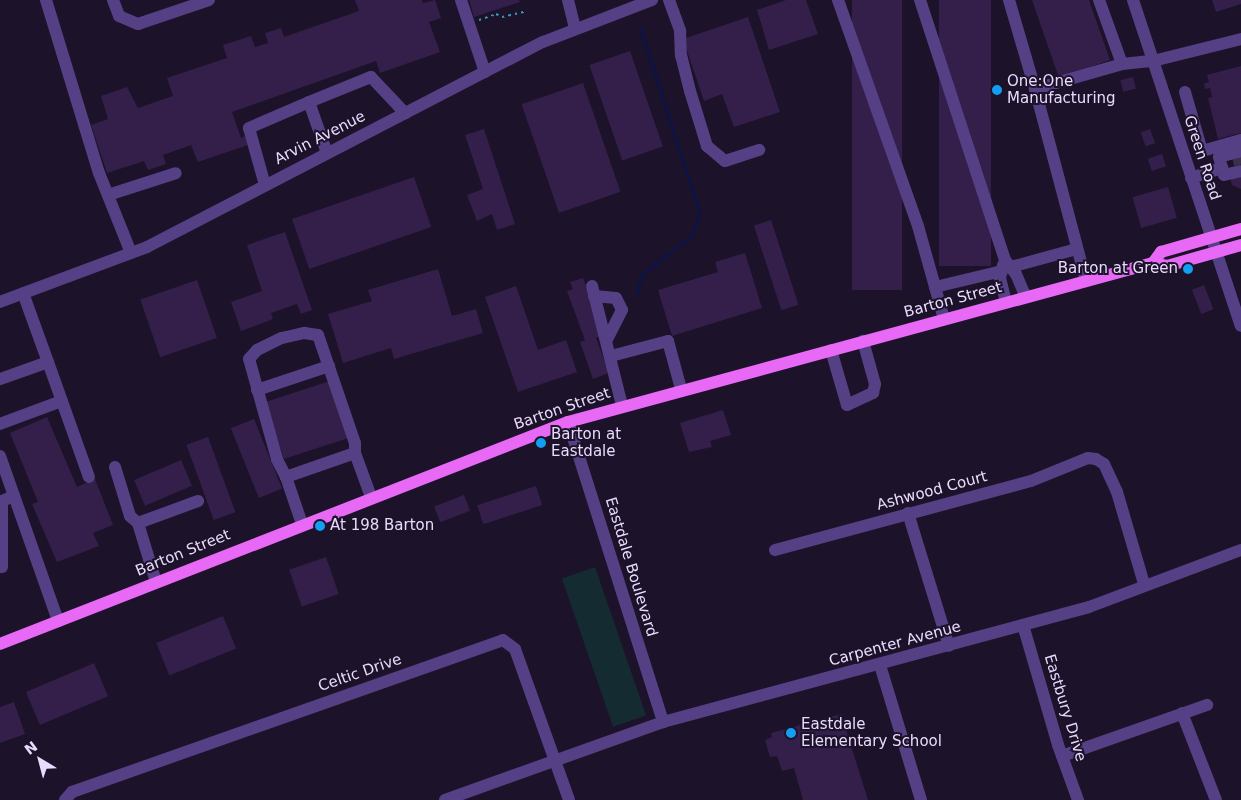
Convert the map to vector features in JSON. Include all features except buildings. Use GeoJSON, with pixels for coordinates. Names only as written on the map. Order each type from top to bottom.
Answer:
{"type":"FeatureCollection","features":[{"type":"Feature","properties":{"kind":"main road","name":"Barton Street"},"geometry":{"type":"LineString","coordinates":[[1153,263],[1161,252],[1210,236],[1241,229]]}},
{"type":"Feature","properties":{"kind":"main road","name":"Barton Street"},"geometry":{"type":"LineString","coordinates":[[0,644],[371,497],[568,422],[622,405],[1153,263],[1167,266],[1241,245]]}},
{"type":"Feature","properties":{"kind":"street"},"geometry":{"type":"LineString","coordinates":[[46,0],[108,195],[131,253]]}},
{"type":"Feature","properties":{"kind":"street"},"geometry":{"type":"LineString","coordinates":[[113,0],[119,16],[138,24],[209,0]]}},
{"type":"Feature","properties":{"kind":"street"},"geometry":{"type":"LineString","coordinates":[[461,0],[485,72]]}},
{"type":"Feature","properties":{"kind":"street"},"geometry":{"type":"LineString","coordinates":[[568,0],[575,29]]}},
{"type":"Feature","properties":{"kind":"street","name":"Arvin Avenue"},"geometry":{"type":"LineString","coordinates":[[0,301],[131,253],[485,72],[625,4],[652,0]]}},
{"type":"Feature","properties":{"kind":"street"},"geometry":{"type":"LineString","coordinates":[[669,0],[680,31],[681,55],[707,146],[725,161],[759,150]]}},
{"type":"Feature","properties":{"kind":"street"},"geometry":{"type":"LineString","coordinates":[[838,0],[918,226],[944,319]]}},
{"type":"Feature","properties":{"kind":"street"},"geometry":{"type":"LineString","coordinates":[[920,0],[1006,266],[1026,297]]}},
{"type":"Feature","properties":{"kind":"street"},"geometry":{"type":"LineString","coordinates":[[1009,0],[1086,281]]}},
{"type":"Feature","properties":{"kind":"street"},"geometry":{"type":"LineString","coordinates":[[1100,0],[1122,64]]}},
{"type":"Feature","properties":{"kind":"street","name":"Green Road"},"geometry":{"type":"LineString","coordinates":[[1133,0],[1215,253],[1241,326]]}},
{"type":"Feature","properties":{"kind":"street"},"geometry":{"type":"LineString","coordinates":[[1034,89],[1122,64],[1153,61],[1241,39]]}},
{"type":"Feature","properties":{"kind":"street"},"geometry":{"type":"LineString","coordinates":[[265,185],[249,128],[371,77],[405,113]]}},
{"type":"Feature","properties":{"kind":"street"},"geometry":{"type":"LineString","coordinates":[[1185,92],[1202,151],[1240,158]]}},
{"type":"Feature","properties":{"kind":"street"},"geometry":{"type":"LineString","coordinates":[[309,102],[327,153]]}},
{"type":"Feature","properties":{"kind":"street"},"geometry":{"type":"LineString","coordinates":[[1174,125],[1193,119]]}},
{"type":"Feature","properties":{"kind":"street"},"geometry":{"type":"LineString","coordinates":[[1219,157],[1240,158],[1224,175],[1219,157]]}},
{"type":"Feature","properties":{"kind":"street"},"geometry":{"type":"LineString","coordinates":[[1191,178],[1222,168]]}},
{"type":"Feature","properties":{"kind":"street"},"geometry":{"type":"LineString","coordinates":[[108,195],[176,173]]}},
{"type":"Feature","properties":{"kind":"street"},"geometry":{"type":"LineString","coordinates":[[935,288],[1006,266],[1077,249]]}},
{"type":"Feature","properties":{"kind":"street"},"geometry":{"type":"LineString","coordinates":[[1006,266],[1000,278],[1006,302]]}},
{"type":"Feature","properties":{"kind":"street"},"geometry":{"type":"LineString","coordinates":[[607,340],[622,310],[616,298],[593,291],[622,405]]}},
{"type":"Feature","properties":{"kind":"street"},"geometry":{"type":"LineString","coordinates":[[23,293],[89,477]]}},
{"type":"Feature","properties":{"kind":"street"},"geometry":{"type":"LineString","coordinates":[[302,524],[286,477],[277,459],[248,359],[257,350],[282,338],[304,333],[318,335],[355,443],[355,453],[371,497]]}},
{"type":"Feature","properties":{"kind":"street"},"geometry":{"type":"LineString","coordinates":[[611,356],[668,341],[681,389]]}},
{"type":"Feature","properties":{"kind":"street"},"geometry":{"type":"LineString","coordinates":[[831,350],[847,405],[873,393],[874,384],[863,342]]}},
{"type":"Feature","properties":{"kind":"street"},"geometry":{"type":"LineString","coordinates":[[0,379],[48,362]]}},
{"type":"Feature","properties":{"kind":"street"},"geometry":{"type":"LineString","coordinates":[[257,390],[328,366]]}},
{"type":"Feature","properties":{"kind":"street"},"geometry":{"type":"LineString","coordinates":[[0,424],[62,401]]}},
{"type":"Feature","properties":{"kind":"street","name":"Eastdale Boulevard"},"geometry":{"type":"LineString","coordinates":[[568,422],[663,722]]}},
{"type":"Feature","properties":{"kind":"street"},"geometry":{"type":"LineString","coordinates":[[286,477],[355,453]]}},
{"type":"Feature","properties":{"kind":"street"},"geometry":{"type":"LineString","coordinates":[[0,456],[58,621]]}},
{"type":"Feature","properties":{"kind":"street","name":"Ashwood Court"},"geometry":{"type":"LineString","coordinates":[[775,550],[1031,481],[1088,458],[1096,459],[1104,464],[1116,492],[1144,584]]}},
{"type":"Feature","properties":{"kind":"street"},"geometry":{"type":"LineString","coordinates":[[115,467],[130,516],[138,523],[156,582]]}},
{"type":"Feature","properties":{"kind":"street"},"geometry":{"type":"LineString","coordinates":[[2,567],[2,501],[14,496]]}},
{"type":"Feature","properties":{"kind":"street"},"geometry":{"type":"LineString","coordinates":[[138,523],[198,500]]}},
{"type":"Feature","properties":{"kind":"street"},"geometry":{"type":"LineString","coordinates":[[908,513],[949,646]]}},
{"type":"Feature","properties":{"kind":"street","name":"Carpenter Avenue"},"geometry":{"type":"LineString","coordinates":[[445,800],[663,722],[880,665],[1089,607],[1144,584],[1241,550]]}},
{"type":"Feature","properties":{"kind":"street","name":"Eastbury Drive"},"geometry":{"type":"LineString","coordinates":[[1023,625],[1062,756],[1078,800]]}},
{"type":"Feature","properties":{"kind":"street","name":"Celtic Drive"},"geometry":{"type":"LineString","coordinates":[[65,800],[72,792],[503,640],[515,649],[569,800]]}},
{"type":"Feature","properties":{"kind":"street"},"geometry":{"type":"LineString","coordinates":[[880,665],[921,800]]}},
{"type":"Feature","properties":{"kind":"street"},"geometry":{"type":"LineString","coordinates":[[1062,756],[1207,705]]}},
{"type":"Feature","properties":{"kind":"street"},"geometry":{"type":"LineString","coordinates":[[1182,714],[1216,800]]}},
{"type":"Feature","properties":{"kind":"path"},"geometry":{"type":"LineString","coordinates":[[474,21],[496,14],[510,16],[524,12]]}},
{"type":"Feature","properties":{"kind":"shaded area"},"geometry":{"type":"Polygon","coordinates":[[[595,567],[646,715],[613,727],[562,578],[595,567]]]}},
{"type":"Feature","properties":{"kind":"waterway"},"geometry":{"type":"LineString","coordinates":[[637,293],[641,275],[692,235],[700,213],[640,28]]}},
{"type":"Feature","properties":{"kind":"tunnel"},"geometry":{"type":"LineString","coordinates":[[1238,156],[1240,165]]}},
{"type":"Feature","properties":{"kind":"place","name":"One:One Manufacturing"},"geometry":{"type":"Point","coordinates":[997,90]}},
{"type":"Feature","properties":{"kind":"place","name":"Barton at Green"},"geometry":{"type":"Point","coordinates":[1188,269]}},
{"type":"Feature","properties":{"kind":"place","name":"Barton at Eastdale"},"geometry":{"type":"Point","coordinates":[541,443]}},
{"type":"Feature","properties":{"kind":"place","name":"At 198 Barton"},"geometry":{"type":"Point","coordinates":[320,526]}},
{"type":"Feature","properties":{"kind":"place","name":"Eastdale Elementary School"},"geometry":{"type":"Point","coordinates":[791,733]}}]}
